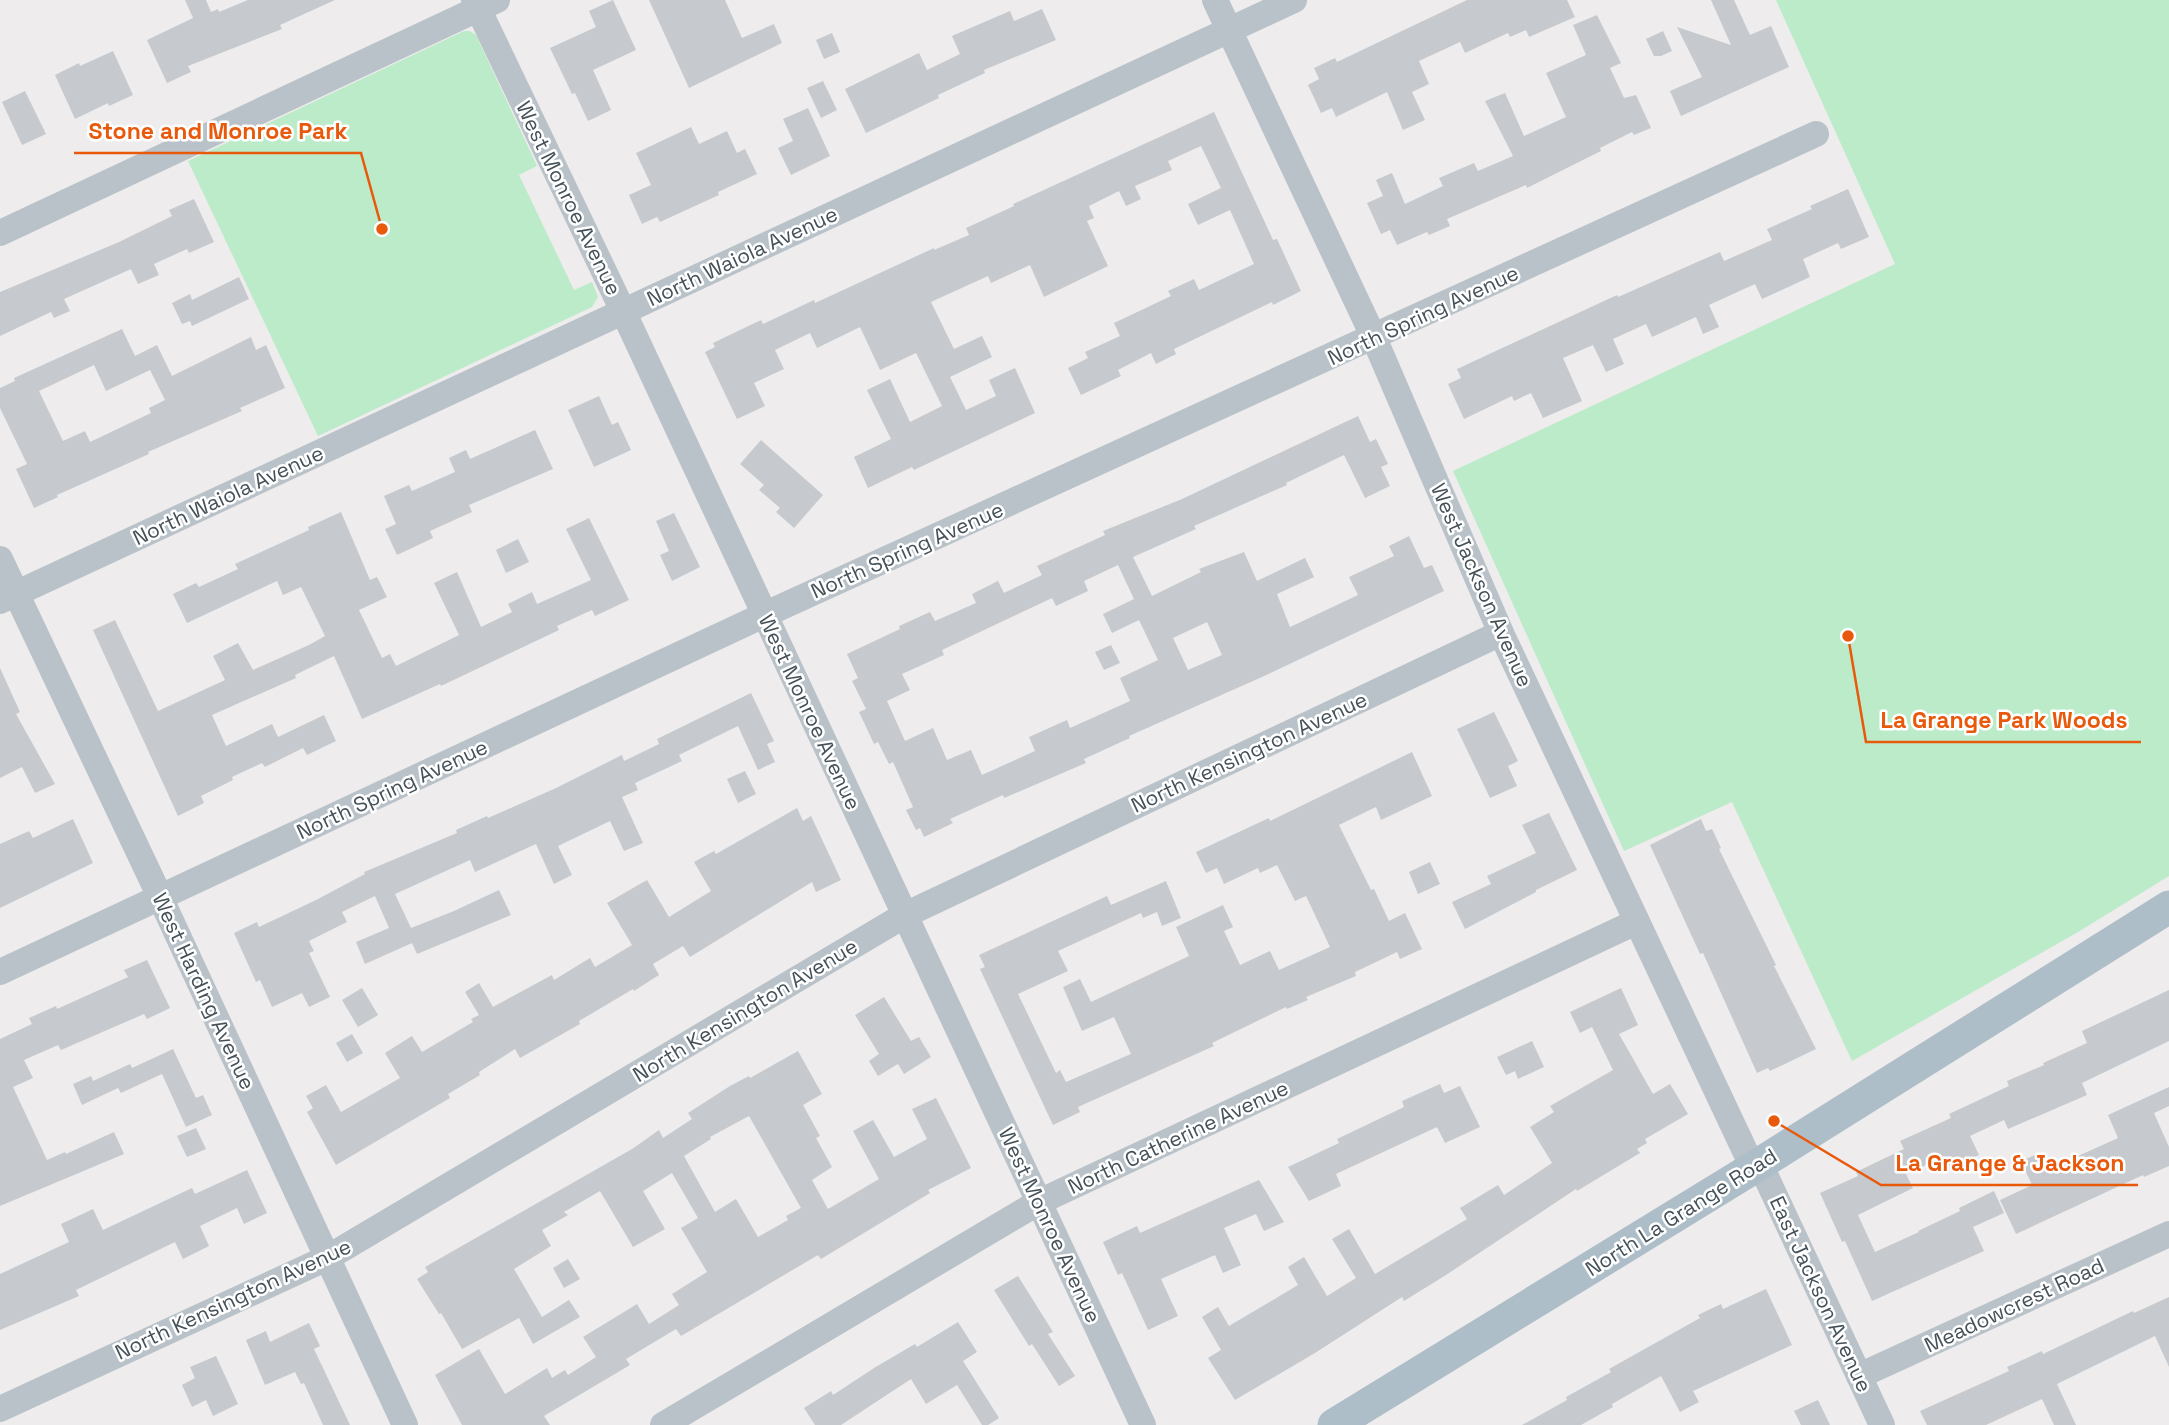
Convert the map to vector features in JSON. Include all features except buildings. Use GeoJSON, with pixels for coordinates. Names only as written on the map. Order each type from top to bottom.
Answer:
{"type":"FeatureCollection","features":[{"type":"Feature","properties":{"kind":"main road","name":"North La Grange Road"},"geometry":{"type":"LineString","coordinates":[[1334,1425],[1756,1166],[2169,907]]}},
{"type":"Feature","properties":{"kind":"street","name":"West Jackson Avenue"},"geometry":{"type":"LineString","coordinates":[[1215,0],[1374,338],[1502,633],[1636,922],[1756,1166]]}},
{"type":"Feature","properties":{"kind":"street","name":"North Waiola Avenue"},"geometry":{"type":"LineString","coordinates":[[8,597],[1294,0]]}},
{"type":"Feature","properties":{"kind":"street"},"geometry":{"type":"LineString","coordinates":[[0,233],[483,3]]}},
{"type":"Feature","properties":{"kind":"street","name":"West Monroe Avenue"},"geometry":{"type":"LineString","coordinates":[[483,3],[764,615],[1143,1425]]}},
{"type":"Feature","properties":{"kind":"street","name":"North Spring Avenue"},"geometry":{"type":"LineString","coordinates":[[0,972],[764,615],[1816,134]]}},
{"type":"Feature","properties":{"kind":"street","name":"West Harding Avenue"},"geometry":{"type":"LineString","coordinates":[[0,559],[8,597],[160,897],[405,1425]]}},
{"type":"Feature","properties":{"kind":"street","name":"North Kensington Avenue"},"geometry":{"type":"LineString","coordinates":[[0,1409],[327,1258],[905,915],[1502,633]]}},
{"type":"Feature","properties":{"kind":"street","name":"North Catherine Avenue"},"geometry":{"type":"LineString","coordinates":[[663,1425],[1039,1202],[1636,922]]}},
{"type":"Feature","properties":{"kind":"street","name":"East Jackson Avenue"},"geometry":{"type":"LineString","coordinates":[[1756,1166],[1882,1425]]}},
{"type":"Feature","properties":{"kind":"street","name":"Meadowcrest Road"},"geometry":{"type":"LineString","coordinates":[[1859,1376],[2169,1234]]}},
{"type":"Feature","properties":{"kind":"green space"},"geometry":{"type":"Polygon","coordinates":[[[1776,0],[2169,0],[2169,876],[2078,932],[1852,1061],[1732,802],[1624,851],[1453,471],[1895,264],[1776,0]]]}},
{"type":"Feature","properties":{"kind":"green space"},"geometry":{"type":"Polygon","coordinates":[[[464,31],[476,35],[537,166],[519,175],[574,290],[592,282],[598,297],[592,307],[318,436],[188,161],[464,31]]]}},
{"type":"Feature","properties":{"kind":"place","name":"Stone and Monroe Park"},"geometry":{"type":"Point","coordinates":[382,229]}},
{"type":"Feature","properties":{"kind":"place","name":"La Grange Park Woods"},"geometry":{"type":"Point","coordinates":[1848,636]}},
{"type":"Feature","properties":{"kind":"place","name":"La Grange & Jackson"},"geometry":{"type":"Point","coordinates":[1774,1121]}}]}
